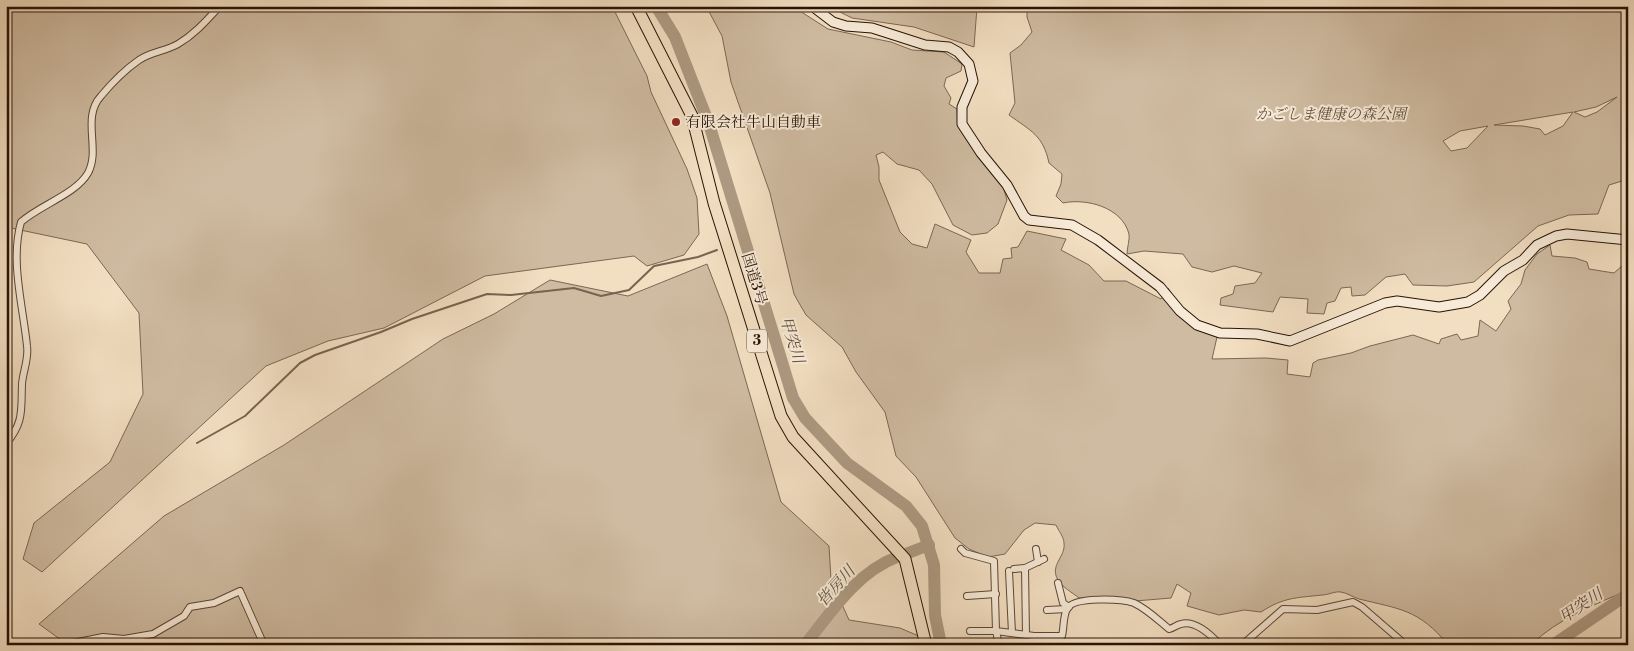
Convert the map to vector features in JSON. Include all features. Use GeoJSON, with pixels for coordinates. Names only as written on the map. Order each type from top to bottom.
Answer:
{"type":"FeatureCollection","features":[{"type":"Feature","properties":{"kind":"highway","name":"国道3号"},"geometry":{"type":"LineString","coordinates":[[636,6],[692,116],[714,203],[781,416],[793,437],[905,559],[926,645]]}},
{"type":"Feature","properties":{"kind":"street"},"geometry":{"type":"LineString","coordinates":[[6,444],[14,435],[22,418],[22,381],[28,356],[18,269],[17,235],[21,222],[77,185],[88,173],[92,164],[93,150],[91,122],[94,107],[100,97],[140,59],[177,45],[196,32],[220,6]]}},
{"type":"Feature","properties":{"kind":"street"},"geometry":{"type":"LineString","coordinates":[[812,6],[833,22],[846,26],[872,28],[925,45],[949,47],[958,52],[969,64],[973,81],[962,107],[962,124],[981,153],[1007,185],[1024,216],[1029,220],[1072,225],[1090,235],[1160,287],[1188,318],[1210,330],[1264,335],[1290,341],[1385,303],[1397,301],[1439,307],[1468,302],[1480,295],[1504,271],[1523,260],[1537,245],[1556,236],[1566,234],[1628,240]]}},
{"type":"Feature","properties":{"kind":"street"},"geometry":{"type":"LineString","coordinates":[[961,549],[965,553],[994,562],[996,632],[1000,645]]}},
{"type":"Feature","properties":{"kind":"street"},"geometry":{"type":"LineString","coordinates":[[1012,633],[1012,570],[1025,568],[1041,561],[1036,549]]}},
{"type":"Feature","properties":{"kind":"street"},"geometry":{"type":"LineString","coordinates":[[1025,568],[1030,635],[1033,645]]}},
{"type":"Feature","properties":{"kind":"street"},"geometry":{"type":"LineString","coordinates":[[1058,582],[1063,603],[1068,608]]}},
{"type":"Feature","properties":{"kind":"street"},"geometry":{"type":"LineString","coordinates":[[63,645],[103,638],[124,639],[153,634],[170,626],[184,616],[190,607],[214,603],[240,591],[264,645]]}},
{"type":"Feature","properties":{"kind":"street"},"geometry":{"type":"LineString","coordinates":[[967,596],[996,594]]}},
{"type":"Feature","properties":{"kind":"street"},"geometry":{"type":"LineString","coordinates":[[1065,645],[1062,636],[1068,608],[1072,603],[1085,600],[1116,600],[1134,603],[1147,610],[1169,629],[1181,624],[1187,624],[1208,631],[1220,645]]}},
{"type":"Feature","properties":{"kind":"street"},"geometry":{"type":"LineString","coordinates":[[1242,645],[1283,609],[1317,610],[1352,602],[1362,607],[1406,645]]}},
{"type":"Feature","properties":{"kind":"street"},"geometry":{"type":"LineString","coordinates":[[1047,610],[1068,608]]}},
{"type":"Feature","properties":{"kind":"street"},"geometry":{"type":"LineString","coordinates":[[970,631],[1062,636]]}},
{"type":"Feature","properties":{"kind":"green space"},"geometry":{"type":"Polygon","coordinates":[[[6,6],[612,6],[647,76],[651,92],[687,169],[697,198],[699,234],[684,255],[647,266],[634,256],[485,276],[384,328],[328,341],[266,366],[42,572],[23,559],[34,523],[110,462],[143,394],[139,313],[87,244],[6,227],[6,6]]]}},
{"type":"Feature","properties":{"kind":"green space"},"geometry":{"type":"Polygon","coordinates":[[[706,6],[792,6],[828,29],[891,42],[912,50],[944,52],[962,64],[961,71],[946,78],[944,86],[951,98],[949,104],[957,109],[958,126],[978,157],[1003,186],[1007,200],[998,224],[987,233],[972,235],[953,225],[932,184],[919,170],[897,164],[883,152],[876,155],[879,167],[879,180],[900,232],[912,244],[927,248],[935,224],[971,240],[966,252],[979,273],[1000,273],[1003,259],[1012,258],[1011,248],[1018,247],[1027,231],[1066,239],[1061,250],[1089,265],[1104,281],[1126,281],[1161,299],[1168,288],[1191,324],[1217,337],[1212,359],[1266,358],[1288,360],[1287,374],[1310,377],[1313,363],[1318,360],[1351,353],[1413,335],[1439,344],[1441,339],[1457,334],[1461,340],[1478,336],[1480,320],[1496,331],[1511,309],[1508,301],[1521,284],[1525,270],[1537,254],[1550,245],[1552,256],[1575,258],[1587,262],[1589,269],[1614,273],[1623,265],[1625,271],[1623,286],[1628,293],[1628,590],[1564,620],[1531,645],[1448,645],[1427,624],[1408,612],[1359,599],[1341,592],[1290,599],[1277,603],[1261,612],[1244,610],[1219,615],[1187,606],[1191,593],[1177,584],[1171,598],[1135,601],[1079,598],[1062,585],[1056,575],[1056,565],[1063,553],[1064,541],[1056,525],[1035,523],[1024,530],[1005,554],[988,557],[969,549],[955,538],[916,477],[896,456],[885,412],[856,372],[842,347],[806,315],[794,294],[770,193],[731,82],[722,36],[706,6]]]}},
{"type":"Feature","properties":{"kind":"green space"},"geometry":{"type":"Polygon","coordinates":[[[828,6],[980,6],[977,7],[974,47],[914,27],[852,18],[828,6]]]}},
{"type":"Feature","properties":{"kind":"green space","name":"かごしま健康の森公園"},"geometry":{"type":"Polygon","coordinates":[[[1027,6],[1628,6],[1628,182],[1622,181],[1609,185],[1598,214],[1569,215],[1538,226],[1474,282],[1447,286],[1413,285],[1405,274],[1386,277],[1365,295],[1352,296],[1351,287],[1341,288],[1335,301],[1327,303],[1324,314],[1307,313],[1308,299],[1280,297],[1273,312],[1220,305],[1221,298],[1233,294],[1235,286],[1255,283],[1262,273],[1234,266],[1212,272],[1192,267],[1183,254],[1144,251],[1127,254],[1129,234],[1119,217],[1111,211],[1092,203],[1063,203],[1056,196],[1061,184],[1062,174],[1049,163],[1043,146],[1035,134],[1009,115],[1015,103],[1010,53],[1021,45],[1032,32],[1027,17],[1027,6]],[[1617,97],[1596,107],[1574,112],[1585,117],[1597,112],[1617,97]],[[1573,112],[1494,125],[1523,126],[1540,129],[1545,135],[1563,126],[1573,112]],[[1488,126],[1460,131],[1443,141],[1451,151],[1467,148],[1488,126]]]}},
{"type":"Feature","properties":{"kind":"green space"},"geometry":{"type":"Polygon","coordinates":[[[707,264],[727,316],[781,502],[829,546],[831,580],[849,620],[900,628],[921,637],[923,645],[68,645],[39,624],[164,516],[284,445],[443,339],[494,314],[550,280],[628,296],[707,264]]]}},
{"type":"Feature","properties":{"kind":"waterway","name":"甲突川"},"geometry":{"type":"LineString","coordinates":[[656,6],[675,37],[709,124],[793,398],[805,418],[847,463],[906,506],[922,526],[934,565],[935,615],[941,645]]}},
{"type":"Feature","properties":{"kind":"waterway"},"geometry":{"type":"LineString","coordinates":[[197,443],[245,416],[300,363],[315,355],[412,319],[487,294],[511,295],[574,288],[601,296],[629,290],[654,266],[698,257],[717,250]]}},
{"type":"Feature","properties":{"kind":"waterway","name":"皆房川"},"geometry":{"type":"LineString","coordinates":[[908,553],[929,545]]}},
{"type":"Feature","properties":{"kind":"waterway","name":"皆房川"},"geometry":{"type":"LineString","coordinates":[[805,645],[857,583],[869,572],[897,557]]}},
{"type":"Feature","properties":{"kind":"waterway","name":"甲突川"},"geometry":{"type":"LineString","coordinates":[[1553,645],[1628,594]]}},
{"type":"Feature","properties":{"kind":"place","name":"有限会社牛山自動車"},"geometry":{"type":"Point","coordinates":[676,122]}}]}
